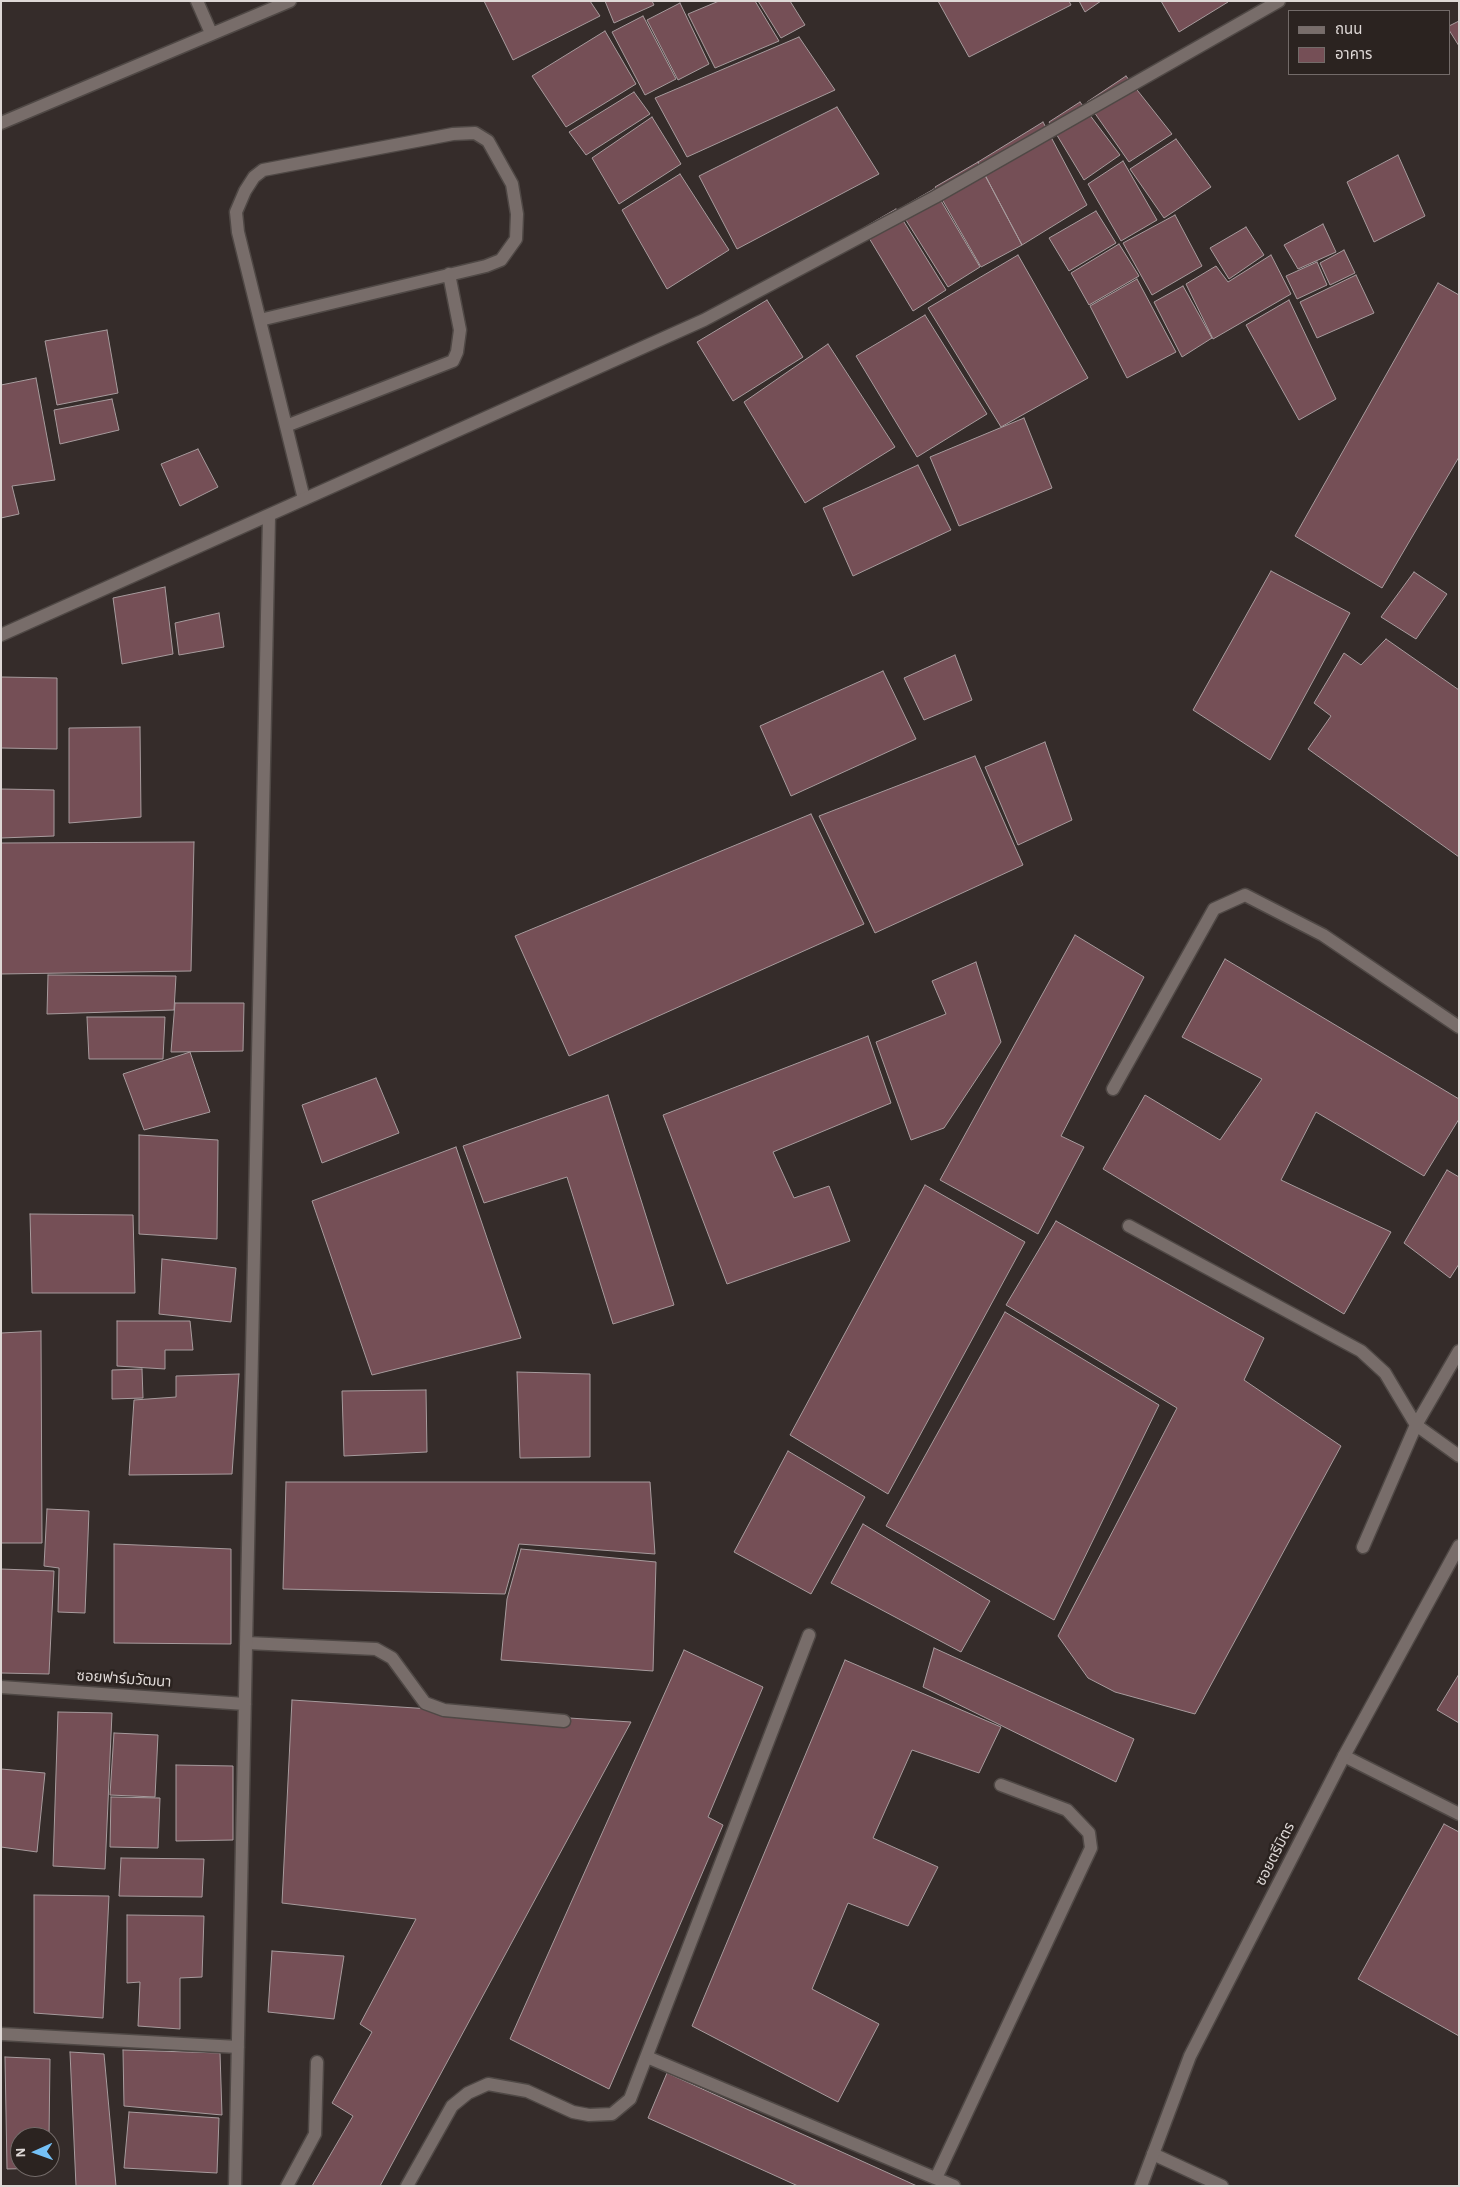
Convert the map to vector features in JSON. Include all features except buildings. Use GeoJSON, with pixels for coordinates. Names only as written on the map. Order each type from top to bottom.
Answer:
{"type":"FeatureCollection","features":[{"type":"Feature","properties":{"kind":"street"},"geometry":{"type":"LineString","coordinates":[[197,1],[211,33]]}},
{"type":"Feature","properties":{"kind":"street"},"geometry":{"type":"LineString","coordinates":[[1,123],[290,1]]}},
{"type":"Feature","properties":{"kind":"street"},"geometry":{"type":"LineString","coordinates":[[1,635],[269,517],[704,320],[935,197],[1279,1]]}},
{"type":"Feature","properties":{"kind":"street"},"geometry":{"type":"LineString","coordinates":[[260,320],[501,260],[516,239],[517,214],[512,184],[488,140],[475,133],[453,134],[263,170],[254,177],[245,190],[236,212],[238,232],[304,500]]}},
{"type":"Feature","properties":{"kind":"street"},"geometry":{"type":"LineString","coordinates":[[286,426],[453,361],[457,352],[460,330],[449,274]]}},
{"type":"Feature","properties":{"kind":"street"},"geometry":{"type":"LineString","coordinates":[[234,2186],[247,1643],[269,517]]}},
{"type":"Feature","properties":{"kind":"street"},"geometry":{"type":"LineString","coordinates":[[1113,1089],[1214,908],[1245,895],[1323,935],[1459,1027]]}},
{"type":"Feature","properties":{"kind":"street"},"geometry":{"type":"LineString","coordinates":[[1129,1226],[1361,1351],[1385,1373],[1416,1425],[1459,1456]]}},
{"type":"Feature","properties":{"kind":"street"},"geometry":{"type":"LineString","coordinates":[[1364,1547],[1416,1425],[1459,1351]]}},
{"type":"Feature","properties":{"kind":"street","name":"ซอยตรีมิตร"},"geometry":{"type":"LineString","coordinates":[[1141,2186],[1190,2056],[1344,1756],[1459,1546]]}},
{"type":"Feature","properties":{"kind":"street"},"geometry":{"type":"LineString","coordinates":[[407,2186],[452,2106],[468,2093],[488,2084],[509,2086],[527,2091],[573,2112],[589,2115],[612,2114],[630,2099],[809,1636]]}},
{"type":"Feature","properties":{"kind":"street"},"geometry":{"type":"LineString","coordinates":[[247,1643],[376,1649],[392,1658],[425,1703],[444,1710],[564,1721]]}},
{"type":"Feature","properties":{"kind":"street","name":"ซอยฟาร์มวัฒนา"},"geometry":{"type":"LineString","coordinates":[[1,1687],[245,1704]]}},
{"type":"Feature","properties":{"kind":"street"},"geometry":{"type":"LineString","coordinates":[[1344,1756],[1459,1814]]}},
{"type":"Feature","properties":{"kind":"street"},"geometry":{"type":"LineString","coordinates":[[936,2178],[1091,1848],[1089,1833],[1067,1810],[1001,1785]]}},
{"type":"Feature","properties":{"kind":"street"},"geometry":{"type":"LineString","coordinates":[[1,2034],[238,2047]]}},
{"type":"Feature","properties":{"kind":"street"},"geometry":{"type":"LineString","coordinates":[[647,2057],[954,2186]]}},
{"type":"Feature","properties":{"kind":"street"},"geometry":{"type":"LineString","coordinates":[[287,2186],[315,2134],[317,2062]]}},
{"type":"Feature","properties":{"kind":"street"},"geometry":{"type":"LineString","coordinates":[[1153,2154],[1222,2186]]}}]}
